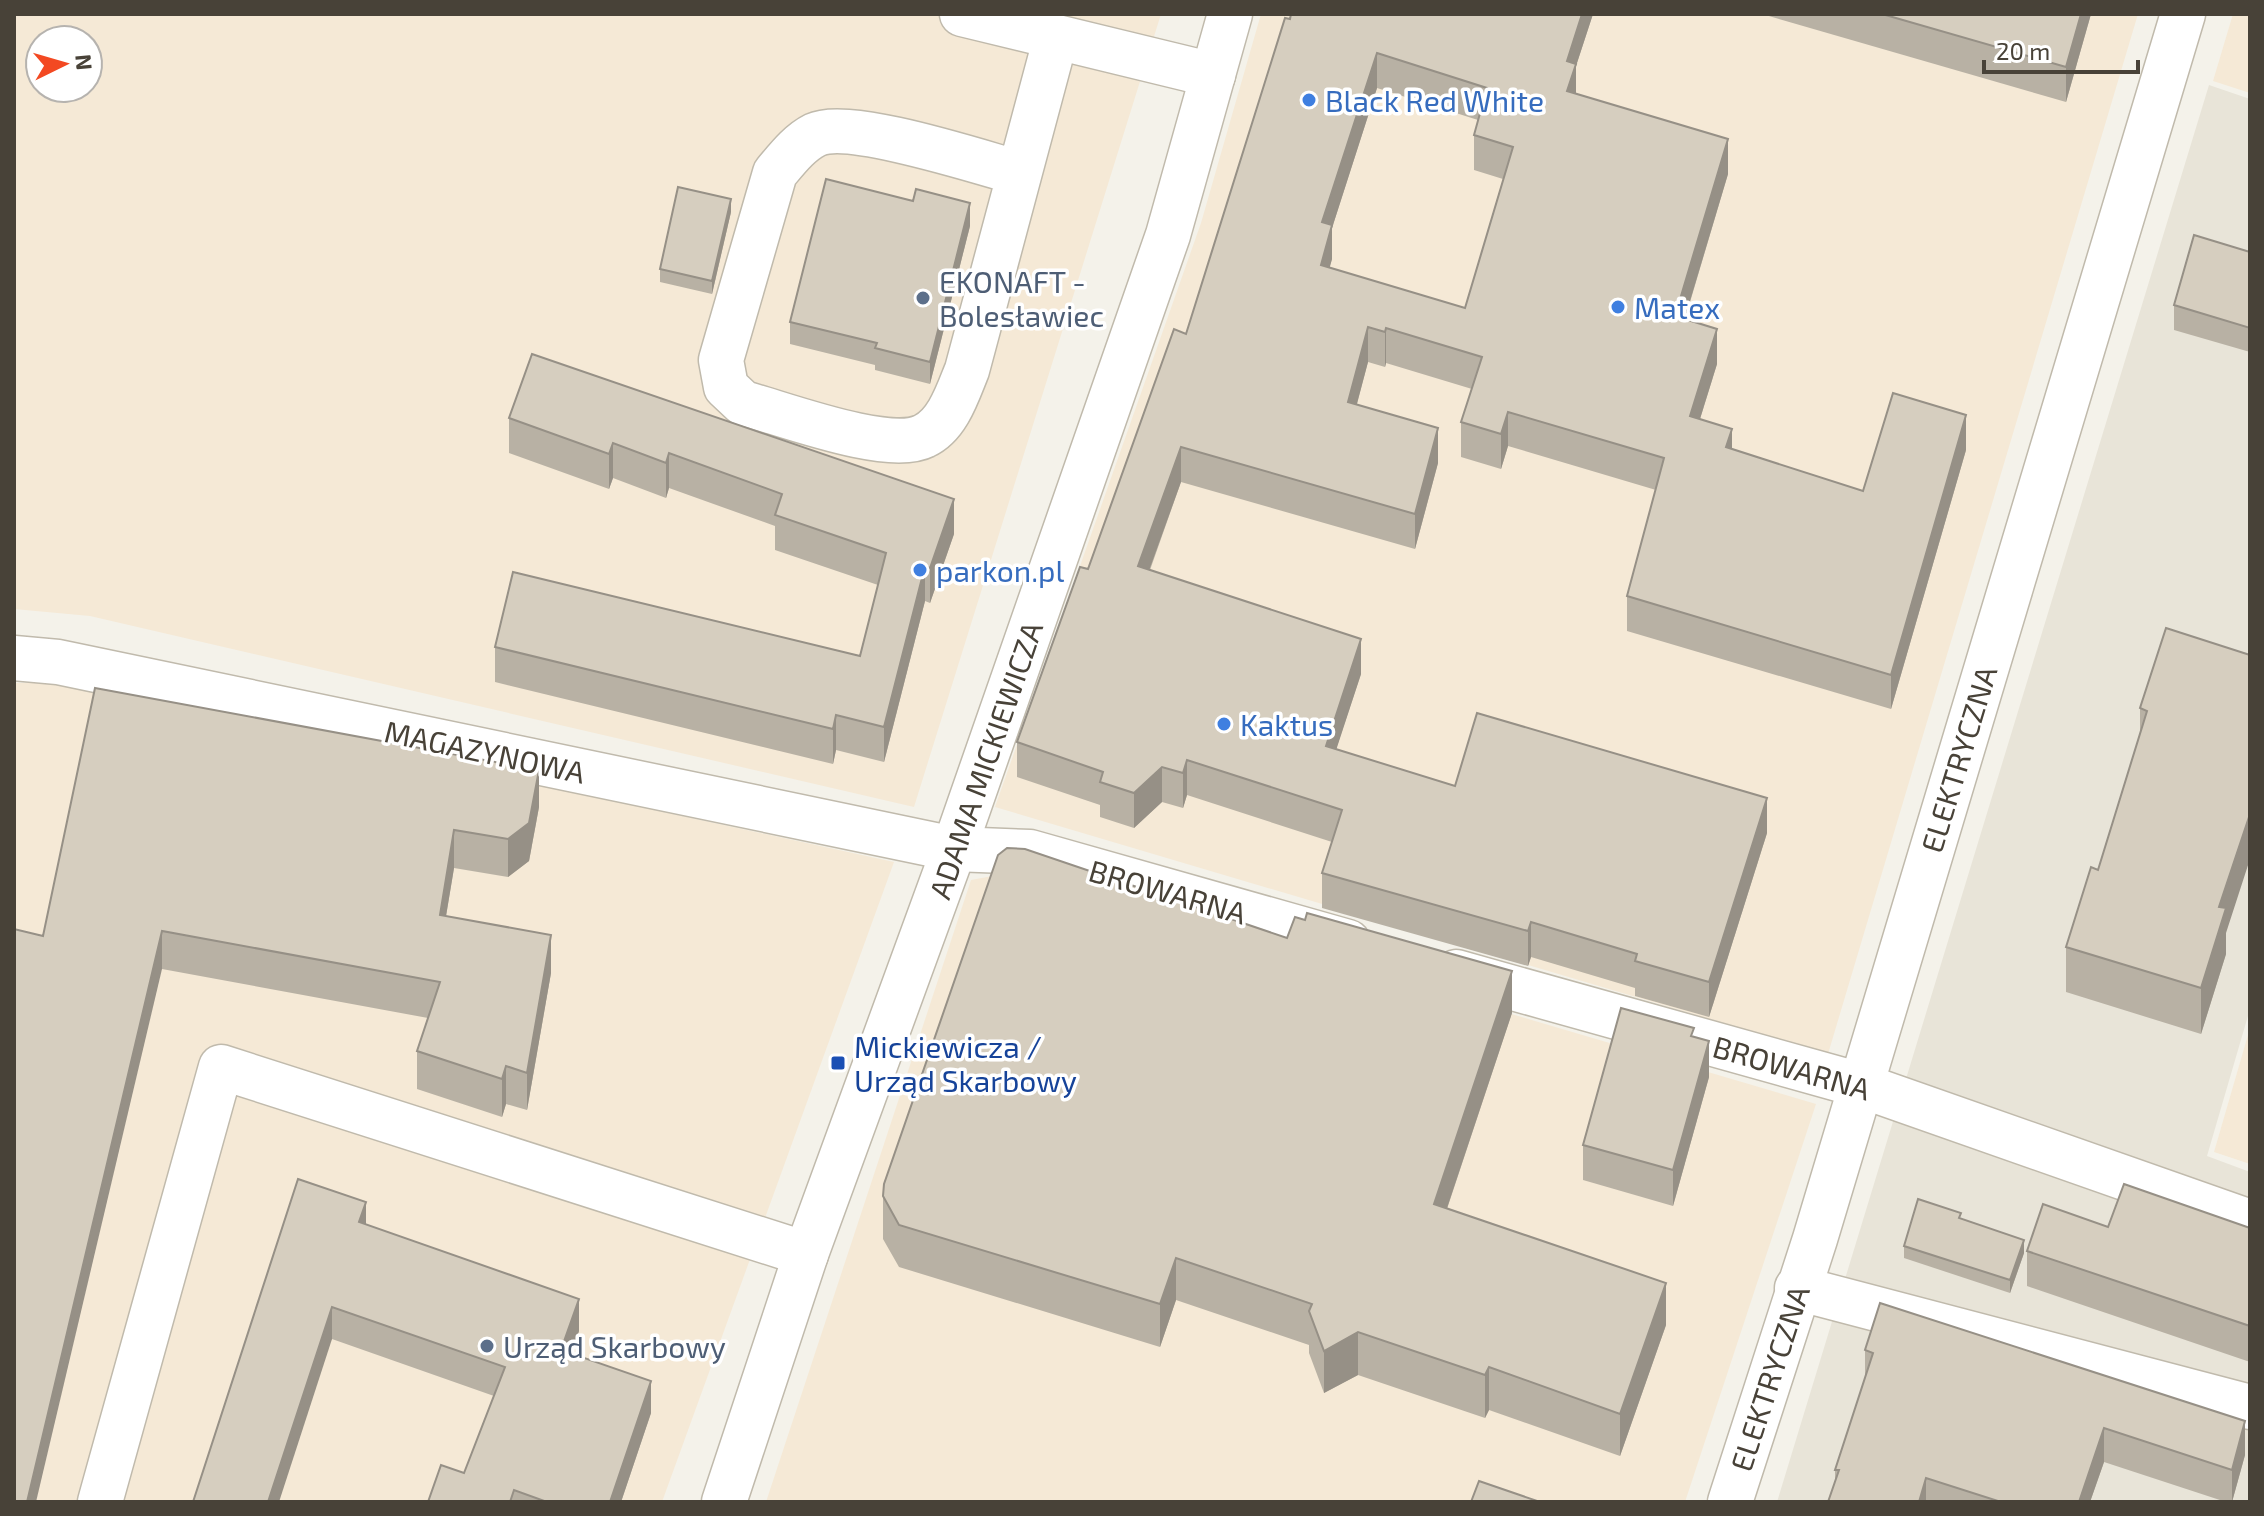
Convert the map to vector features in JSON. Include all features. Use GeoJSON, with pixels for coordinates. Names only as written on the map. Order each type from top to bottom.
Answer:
{"type":"FeatureCollection","features":[{"type":"Feature","properties":{"kind":"street"},"geometry":{"type":"LineString","coordinates":[[962,14],[1213,75]]}},
{"type":"Feature","properties":{"kind":"street","name":"ADAMA MICKIEWICZA"},"geometry":{"type":"LineString","coordinates":[[724,1502],[806,1254],[954,849],[1168,235],[1230,14]]}},
{"type":"Feature","properties":{"kind":"street","name":"ELEKTRYCZNA"},"geometry":{"type":"LineString","coordinates":[[1730,1502],[1860,1085],[2183,14]]}},
{"type":"Feature","properties":{"kind":"street"},"geometry":{"type":"LineString","coordinates":[[1019,173],[855,131],[817,134],[792,152],[775,173],[721,360],[726,387],[743,403],[890,443],[925,436],[949,412],[967,370],[1056,37]]}},
{"type":"Feature","properties":{"kind":"street","name":"MAGAZYNOWA"},"geometry":{"type":"LineString","coordinates":[[14,658],[58,662],[954,849]]}},
{"type":"Feature","properties":{"kind":"street","name":"BROWARNA"},"geometry":{"type":"LineString","coordinates":[[954,849],[1030,852],[1860,1085],[2250,1222]]}},
{"type":"Feature","properties":{"kind":"street"},"geometry":{"type":"LineString","coordinates":[[100,1502],[221,1067],[806,1254]]}},
{"type":"Feature","properties":{"kind":"street"},"geometry":{"type":"LineString","coordinates":[[1797,1288],[2250,1407]]}},
{"type":"Feature","properties":{"kind":"shaded area"},"geometry":{"type":"Polygon","coordinates":[[[14,14],[1161,14],[914,807],[90,616],[14,609],[14,14]]]}},
{"type":"Feature","properties":{"kind":"shaded area"},"geometry":{"type":"Polygon","coordinates":[[[1261,14],[2138,14],[1828,1054],[995,807],[1201,223],[1261,14]]]}},
{"type":"Feature","properties":{"kind":"shaded area"},"geometry":{"type":"Polygon","coordinates":[[[2233,14],[2250,14],[2250,93],[2213,81],[2233,14]]]}},
{"type":"Feature","properties":{"kind":"shaded area"},"geometry":{"type":"Polygon","coordinates":[[[2209,85],[2250,99],[2250,1009],[2207,1156],[2250,1172],[2250,1502],[1777,1502],[2209,85]]]}},
{"type":"Feature","properties":{"kind":"shaded area"},"geometry":{"type":"Polygon","coordinates":[[[65,682],[894,862],[662,1502],[14,1502],[14,683],[65,682]]]}},
{"type":"Feature","properties":{"kind":"shaded area"},"geometry":{"type":"Polygon","coordinates":[[[1024,870],[1816,1104],[1685,1502],[766,1502],[971,880],[1024,870]]]}},
{"type":"Feature","properties":{"kind":"shaded area"},"geometry":{"type":"Polygon","coordinates":[[[2250,1028],[2250,1164],[2214,1152],[2250,1028]]]}},
{"type":"Feature","properties":{"kind":"building"},"geometry":{"type":"Polygon","coordinates":[[[1291,14],[1582,14],[1567,61],[1576,64],[1567,91],[1728,139],[1675,316],[1717,329],[1690,416],[1732,429],[1726,447],[1863,491],[1893,393],[1966,415],[1891,675],[1627,596],[1664,458],[1508,412],[1501,434],[1461,422],[1482,357],[1386,328],[1385,332],[1368,327],[1348,402],[1438,428],[1415,514],[1181,447],[1138,566],[1361,639],[1326,746],[1455,786],[1477,713],[1767,798],[1709,982],[1635,961],[1637,954],[1531,922],[1528,931],[1322,873],[1342,810],[1187,760],[1183,773],[1162,767],[1134,793],[1100,782],[1103,772],[1017,742],[1080,567],[1088,569],[1174,329],[1186,334],[1285,18],[1290,19],[1291,14]],[[1377,53],[1322,222],[1332,225],[1321,265],[1465,308],[1513,147],[1474,135],[1487,88],[1377,53]]]}},
{"type":"Feature","properties":{"kind":"building"},"geometry":{"type":"Polygon","coordinates":[[[1882,14],[2081,14],[2066,67],[1882,14]]]}},
{"type":"Feature","properties":{"kind":"building"},"geometry":{"type":"Polygon","coordinates":[[[826,179],[913,201],[916,189],[970,203],[930,362],[875,348],[877,343],[790,322],[826,179]]]}},
{"type":"Feature","properties":{"kind":"building"},"geometry":{"type":"Polygon","coordinates":[[[678,187],[731,199],[712,281],[660,269],[678,187]]]}},
{"type":"Feature","properties":{"kind":"building"},"geometry":{"type":"Polygon","coordinates":[[[2194,235],[2250,252],[2250,328],[2174,305],[2194,235]]]}},
{"type":"Feature","properties":{"kind":"building"},"geometry":{"type":"Polygon","coordinates":[[[532,354],[954,499],[930,568],[925,566],[884,727],[836,715],[833,729],[495,647],[513,572],[860,656],[886,553],[775,515],[782,494],[669,453],[666,463],[613,443],[609,454],[509,418],[532,354]]]}},
{"type":"Feature","properties":{"kind":"building"},"geometry":{"type":"Polygon","coordinates":[[[2166,628],[2250,655],[2250,814],[2219,907],[2226,908],[2201,988],[2066,947],[2091,867],[2098,870],[2147,711],[2140,708],[2166,628]]]}},
{"type":"Feature","properties":{"kind":"building"},"geometry":{"type":"Polygon","coordinates":[[[95,688],[539,770],[529,823],[508,839],[454,830],[440,915],[551,935],[527,1073],[506,1066],[502,1079],[417,1051],[440,982],[162,931],[27,1502],[14,1502],[14,929],[43,936],[95,688]]]}},
{"type":"Feature","properties":{"kind":"building"},"geometry":{"type":"Polygon","coordinates":[[[1007,848],[1025,849],[1287,938],[1295,917],[1305,920],[1307,913],[1512,971],[1434,1204],[1666,1283],[1620,1414],[1489,1367],[1485,1375],[1358,1332],[1324,1351],[1309,1311],[1312,1304],[1176,1258],[1160,1304],[899,1225],[883,1196],[884,1184],[998,855],[1007,848]]]}},
{"type":"Feature","properties":{"kind":"building"},"geometry":{"type":"Polygon","coordinates":[[[1621,1008],[1694,1028],[1691,1036],[1709,1041],[1673,1170],[1583,1145],[1621,1008]]]}},
{"type":"Feature","properties":{"kind":"building"},"geometry":{"type":"Polygon","coordinates":[[[298,1179],[366,1202],[359,1222],[579,1299],[561,1350],[651,1381],[610,1502],[547,1502],[514,1490],[510,1502],[428,1502],[441,1465],[464,1473],[505,1367],[332,1307],[268,1502],[193,1502],[298,1179]]]}},
{"type":"Feature","properties":{"kind":"building"},"geometry":{"type":"Polygon","coordinates":[[[2124,1184],[2250,1228],[2250,1326],[2027,1251],[2043,1204],[2108,1227],[2124,1184]]]}},
{"type":"Feature","properties":{"kind":"building"},"geometry":{"type":"Polygon","coordinates":[[[1918,1199],[1961,1213],[1959,1218],[2024,1240],[2010,1280],[1904,1246],[1918,1199]]]}},
{"type":"Feature","properties":{"kind":"building"},"geometry":{"type":"Polygon","coordinates":[[[1880,1303],[2245,1421],[2232,1470],[2104,1428],[2079,1502],[2001,1502],[1926,1478],[1919,1502],[1828,1502],[1839,1470],[1835,1470],[1873,1353],[1865,1350],[1880,1303]]]}},
{"type":"Feature","properties":{"kind":"building"},"geometry":{"type":"Polygon","coordinates":[[[1479,1481],[1540,1502],[1471,1502],[1479,1481]]]}},
{"type":"Feature","properties":{"kind":"place","name":"Black Red White"},"geometry":{"type":"Point","coordinates":[1309,100]}},
{"type":"Feature","properties":{"kind":"place","name":"EKONAFT - Bolesławiec"},"geometry":{"type":"Point","coordinates":[923,298]}},
{"type":"Feature","properties":{"kind":"place","name":"Matex"},"geometry":{"type":"Point","coordinates":[1618,307]}},
{"type":"Feature","properties":{"kind":"place","name":"parkon.pl"},"geometry":{"type":"Point","coordinates":[920,570]}},
{"type":"Feature","properties":{"kind":"place","name":"Kaktus"},"geometry":{"type":"Point","coordinates":[1224,724]}},
{"type":"Feature","properties":{"kind":"place","name":"Mickiewicza / Urząd Skarbowy"},"geometry":{"type":"Point","coordinates":[838,1063]}},
{"type":"Feature","properties":{"kind":"place","name":"Urząd Skarbowy"},"geometry":{"type":"Point","coordinates":[487,1346]}}]}
